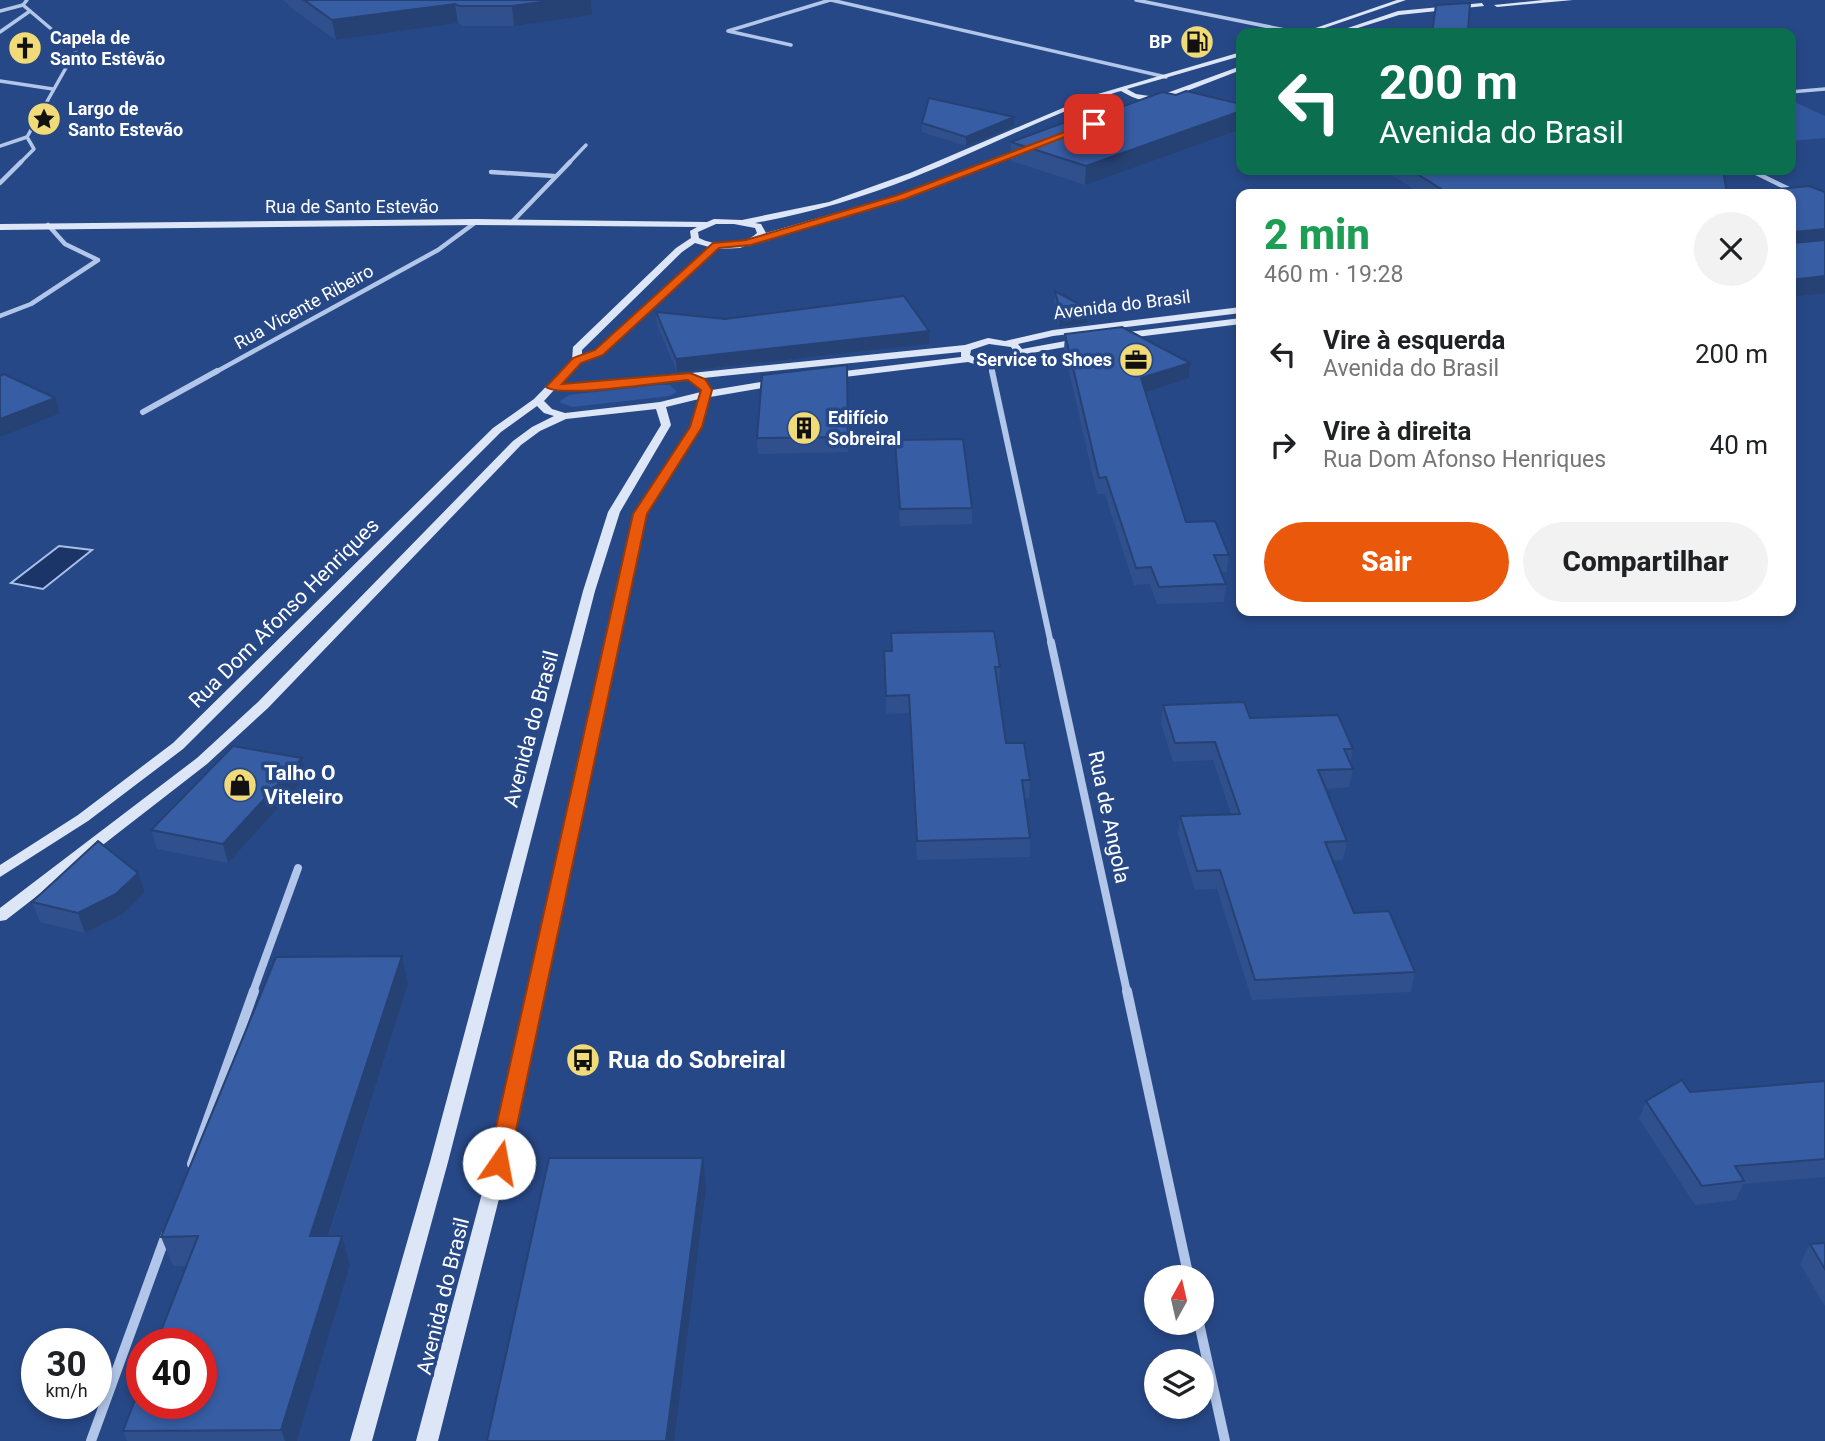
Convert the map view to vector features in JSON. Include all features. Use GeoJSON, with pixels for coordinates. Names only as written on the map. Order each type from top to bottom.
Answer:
{"type":"FeatureCollection","features":[{"type":"Feature","properties":{"kind":"main road"},"geometry":{"type":"LineString","coordinates":[[1317,28],[1403,0]]}},
{"type":"Feature","properties":{"kind":"main road"},"geometry":{"type":"LineString","coordinates":[[1444,0],[1482,5]]}},
{"type":"Feature","properties":{"kind":"main road"},"geometry":{"type":"LineString","coordinates":[[1497,5],[1513,0]]}},
{"type":"Feature","properties":{"kind":"main road"},"geometry":{"type":"LineString","coordinates":[[1352,28],[1398,13],[1570,0]]}},
{"type":"Feature","properties":{"kind":"main road"},"geometry":{"type":"LineString","coordinates":[[705,224],[744,222],[826,205],[885,188],[1071,106],[1236,56]]}},
{"type":"Feature","properties":{"kind":"main road"},"geometry":{"type":"LineString","coordinates":[[1142,105],[1236,70]]}},
{"type":"Feature","properties":{"kind":"main road"},"geometry":{"type":"LineString","coordinates":[[1189,71],[1207,74],[1213,79]]}},
{"type":"Feature","properties":{"kind":"main road"},"geometry":{"type":"LineString","coordinates":[[1124,90],[1134,96],[1161,97]]}},
{"type":"Feature","properties":{"kind":"main road"},"geometry":{"type":"LineString","coordinates":[[695,239],[716,246],[737,245],[901,197],[1041,144]]}},
{"type":"Feature","properties":{"kind":"main road","name":"Rua de Santo Estevão"},"geometry":{"type":"LineString","coordinates":[[0,227],[476,222],[705,224]]}},
{"type":"Feature","properties":{"kind":"main road"},"geometry":{"type":"LineString","coordinates":[[744,222],[758,226],[762,233],[760,237]]}},
{"type":"Feature","properties":{"kind":"main road","name":"Rua Dom Afonso Henriques"},"geometry":{"type":"LineString","coordinates":[[577,361],[577,349],[679,250],[695,239],[694,231],[705,224]]}},
{"type":"Feature","properties":{"kind":"main road","name":"Rua Dom Afonso Henriques"},"geometry":{"type":"LineString","coordinates":[[0,872],[83,818],[178,746],[229,699],[497,430],[538,401],[577,361],[599,352],[716,246]]}},
{"type":"Feature","properties":{"kind":"main road","name":"Avenida do Brasil"},"geometry":{"type":"LineString","coordinates":[[821,377],[967,354],[979,342],[1008,343],[1054,332],[1236,311]]}},
{"type":"Feature","properties":{"kind":"main road","name":"Avenida do Brasil"},"geometry":{"type":"LineString","coordinates":[[552,387],[575,388],[967,354],[991,365],[1014,361],[1022,352],[1064,343],[1236,322]]}},
{"type":"Feature","properties":{"kind":"main road"},"geometry":{"type":"LineString","coordinates":[[1008,343],[1022,352]]}},
{"type":"Feature","properties":{"kind":"main road"},"geometry":{"type":"LineString","coordinates":[[690,376],[705,386],[703,397]]}},
{"type":"Feature","properties":{"kind":"main road"},"geometry":{"type":"LineString","coordinates":[[0,916],[202,761],[263,705],[517,443],[536,429],[564,416],[660,405],[730,389],[795,380]]}},
{"type":"Feature","properties":{"kind":"main road","name":"Avenida do Brasil"},"geometry":{"type":"LineString","coordinates":[[427,1441],[499,1163],[640,514],[696,427],[703,397]]}},
{"type":"Feature","properties":{"kind":"main road"},"geometry":{"type":"LineString","coordinates":[[538,401],[548,411],[564,416]]}},
{"type":"Feature","properties":{"kind":"main road","name":"Avenida do Brasil"},"geometry":{"type":"LineString","coordinates":[[361,1441],[439,1162],[589,591],[614,512],[666,425],[660,405]]}},
{"type":"Feature","properties":{"kind":"street"},"geometry":{"type":"LineString","coordinates":[[0,11],[23,5],[27,0]]}},
{"type":"Feature","properties":{"kind":"street"},"geometry":{"type":"LineString","coordinates":[[791,44],[728,31],[830,0],[1166,77]]}},
{"type":"Feature","properties":{"kind":"street"},"geometry":{"type":"LineString","coordinates":[[1136,0],[1277,28]]}},
{"type":"Feature","properties":{"kind":"street"},"geometry":{"type":"LineString","coordinates":[[0,146],[27,137],[76,50],[23,5]]}},
{"type":"Feature","properties":{"kind":"street"},"geometry":{"type":"LineString","coordinates":[[0,32],[30,11]]}},
{"type":"Feature","properties":{"kind":"street"},"geometry":{"type":"LineString","coordinates":[[0,81],[52,89]]}},
{"type":"Feature","properties":{"kind":"street"},"geometry":{"type":"LineString","coordinates":[[1796,91],[1825,89]]}},
{"type":"Feature","properties":{"kind":"street"},"geometry":{"type":"LineString","coordinates":[[1161,97],[1176,100]]}},
{"type":"Feature","properties":{"kind":"street"},"geometry":{"type":"LineString","coordinates":[[0,183],[34,149],[27,137]]}},
{"type":"Feature","properties":{"kind":"street"},"geometry":{"type":"LineString","coordinates":[[512,222],[586,145]]}},
{"type":"Feature","properties":{"kind":"street"},"geometry":{"type":"LineString","coordinates":[[491,172],[554,176]]}},
{"type":"Feature","properties":{"kind":"street"},"geometry":{"type":"LineString","coordinates":[[1760,175],[1787,189]]}},
{"type":"Feature","properties":{"kind":"street"},"geometry":{"type":"LineString","coordinates":[[1796,193],[1803,197]]}},
{"type":"Feature","properties":{"kind":"street","name":"Rua Vicente Ribeiro"},"geometry":{"type":"LineString","coordinates":[[143,412],[438,250],[476,222]]}},
{"type":"Feature","properties":{"kind":"street"},"geometry":{"type":"LineString","coordinates":[[0,316],[31,304],[98,260],[65,244],[48,225]]}},
{"type":"Feature","properties":{"kind":"street","name":"Rua de Angola"},"geometry":{"type":"LineString","coordinates":[[991,365],[1186,1265]]}},
{"type":"Feature","properties":{"kind":"street"},"geometry":{"type":"LineString","coordinates":[[186,1181],[298,869]]}},
{"type":"Feature","properties":{"kind":"street"},"geometry":{"type":"LineString","coordinates":[[92,1441],[171,1220]]}},
{"type":"Feature","properties":{"kind":"street"},"geometry":{"type":"LineString","coordinates":[[1202,1335],[1225,1441]]}},
{"type":"Feature","properties":{"kind":"shaded area"},"geometry":{"type":"Polygon","coordinates":[[[1796,103],[1825,116],[1825,138],[1796,140],[1796,103]]]}},
{"type":"Feature","properties":{"kind":"shaded area"},"geometry":{"type":"Polygon","coordinates":[[[670,385],[677,392],[669,396],[572,407],[559,402],[569,395],[670,385]]]}},
{"type":"Feature","properties":{"kind":"shaded area"},"geometry":{"type":"Polygon","coordinates":[[[59,546],[92,550],[43,589],[11,583],[59,546]]]}},
{"type":"Feature","properties":{"kind":"building"},"geometry":{"type":"Polygon","coordinates":[[[304,0],[557,0],[512,6],[455,4],[332,20],[304,0]]]}},
{"type":"Feature","properties":{"kind":"building"},"geometry":{"type":"Polygon","coordinates":[[[1470,3],[1468,28],[1433,28],[1436,5],[1470,3]]]}},
{"type":"Feature","properties":{"kind":"building"},"geometry":{"type":"Polygon","coordinates":[[[1186,91],[1236,103],[1236,113],[1086,166],[1011,142],[1071,120],[1080,122],[1162,92],[1176,95],[1186,91]]]}},
{"type":"Feature","properties":{"kind":"building"},"geometry":{"type":"Polygon","coordinates":[[[929,98],[1014,117],[966,137],[922,123],[929,98]]]}},
{"type":"Feature","properties":{"kind":"building"},"geometry":{"type":"Polygon","coordinates":[[[1419,175],[1724,175],[1726,189],[1441,189],[1419,175]]]}},
{"type":"Feature","properties":{"kind":"building"},"geometry":{"type":"Polygon","coordinates":[[[1809,186],[1825,192],[1825,229],[1796,232],[1796,189],[1779,189],[1809,186]]]}},
{"type":"Feature","properties":{"kind":"building"},"geometry":{"type":"Polygon","coordinates":[[[1825,240],[1825,276],[1796,279],[1796,243],[1825,240]]]}},
{"type":"Feature","properties":{"kind":"building"},"geometry":{"type":"Polygon","coordinates":[[[1055,291],[1088,309],[1060,312],[1055,291]]]}},
{"type":"Feature","properties":{"kind":"building"},"geometry":{"type":"Polygon","coordinates":[[[904,296],[929,331],[676,359],[656,312],[725,319],[904,296]]]}},
{"type":"Feature","properties":{"kind":"building"},"geometry":{"type":"Polygon","coordinates":[[[1122,327],[1190,363],[1141,378],[1186,522],[1215,521],[1229,555],[1214,555],[1226,584],[1159,587],[1151,567],[1136,568],[1106,477],[1099,478],[1065,334],[1122,327]]]}},
{"type":"Feature","properties":{"kind":"building"},"geometry":{"type":"Polygon","coordinates":[[[847,365],[848,437],[757,438],[762,375],[847,365]]]}},
{"type":"Feature","properties":{"kind":"building"},"geometry":{"type":"Polygon","coordinates":[[[4,374],[55,398],[0,419],[0,376],[4,374]]]}},
{"type":"Feature","properties":{"kind":"building"},"geometry":{"type":"Polygon","coordinates":[[[963,439],[972,508],[900,509],[895,440],[963,439]]]}},
{"type":"Feature","properties":{"kind":"building"},"geometry":{"type":"Polygon","coordinates":[[[994,631],[1000,667],[995,667],[1006,743],[1024,743],[1030,780],[1022,780],[1030,838],[917,841],[909,695],[886,696],[884,651],[892,651],[891,633],[994,631]]]}},
{"type":"Feature","properties":{"kind":"building"},"geometry":{"type":"Polygon","coordinates":[[[1244,702],[1250,718],[1338,715],[1353,749],[1344,749],[1353,769],[1318,770],[1347,841],[1325,842],[1354,913],[1389,911],[1415,972],[1255,980],[1220,870],[1197,871],[1180,816],[1240,814],[1215,742],[1175,743],[1163,705],[1244,702]]]}},
{"type":"Feature","properties":{"kind":"building"},"geometry":{"type":"Polygon","coordinates":[[[233,746],[302,758],[223,844],[151,830],[233,746]]]}},
{"type":"Feature","properties":{"kind":"building"},"geometry":{"type":"Polygon","coordinates":[[[98,841],[138,873],[116,894],[78,913],[32,902],[98,841]]]}},
{"type":"Feature","properties":{"kind":"building"},"geometry":{"type":"Polygon","coordinates":[[[402,956],[310,1236],[342,1236],[281,1430],[123,1431],[128,1419],[217,1419],[217,1328],[162,1328],[198,1236],[161,1237],[276,957],[402,956]]]}},
{"type":"Feature","properties":{"kind":"building"},"geometry":{"type":"Polygon","coordinates":[[[1682,1080],[1690,1092],[1825,1081],[1825,1159],[1735,1166],[1744,1181],[1702,1186],[1646,1101],[1682,1080]]]}},
{"type":"Feature","properties":{"kind":"building"},"geometry":{"type":"Polygon","coordinates":[[[549,1158],[703,1158],[666,1441],[487,1441],[549,1158]]]}},
{"type":"Feature","properties":{"kind":"building"},"geometry":{"type":"Polygon","coordinates":[[[1825,1243],[1825,1269],[1810,1244],[1825,1243]]]}},
{"type":"Feature","properties":{"kind":"place","name":"BP"},"geometry":{"type":"Point","coordinates":[1197,42]}},
{"type":"Feature","properties":{"kind":"place","name":"Capela de Santo Estêvão"},"geometry":{"type":"Point","coordinates":[25,48]}},
{"type":"Feature","properties":{"kind":"place","name":"Largo de Santo Estevão"},"geometry":{"type":"Point","coordinates":[44,119]}},
{"type":"Feature","properties":{"kind":"place","name":"Service to Shoes"},"geometry":{"type":"Point","coordinates":[1136,360]}},
{"type":"Feature","properties":{"kind":"place","name":"Edifício Sobreiral"},"geometry":{"type":"Point","coordinates":[804,428]}},
{"type":"Feature","properties":{"kind":"place","name":"Talho O Viteleiro"},"geometry":{"type":"Point","coordinates":[240,785]}},
{"type":"Feature","properties":{"kind":"place","name":"Rua do Sobreiral"},"geometry":{"type":"Point","coordinates":[583,1060]}},
{"type":"Feature","properties":{"kind":"route"},"geometry":{"type":"LineString","coordinates":[[499,1163],[640,514],[696,427],[706,390],[701,381],[690,376],[575,388],[552,387],[577,361],[599,352],[716,246],[747,243],[901,197],[1094,124]]}}]}
